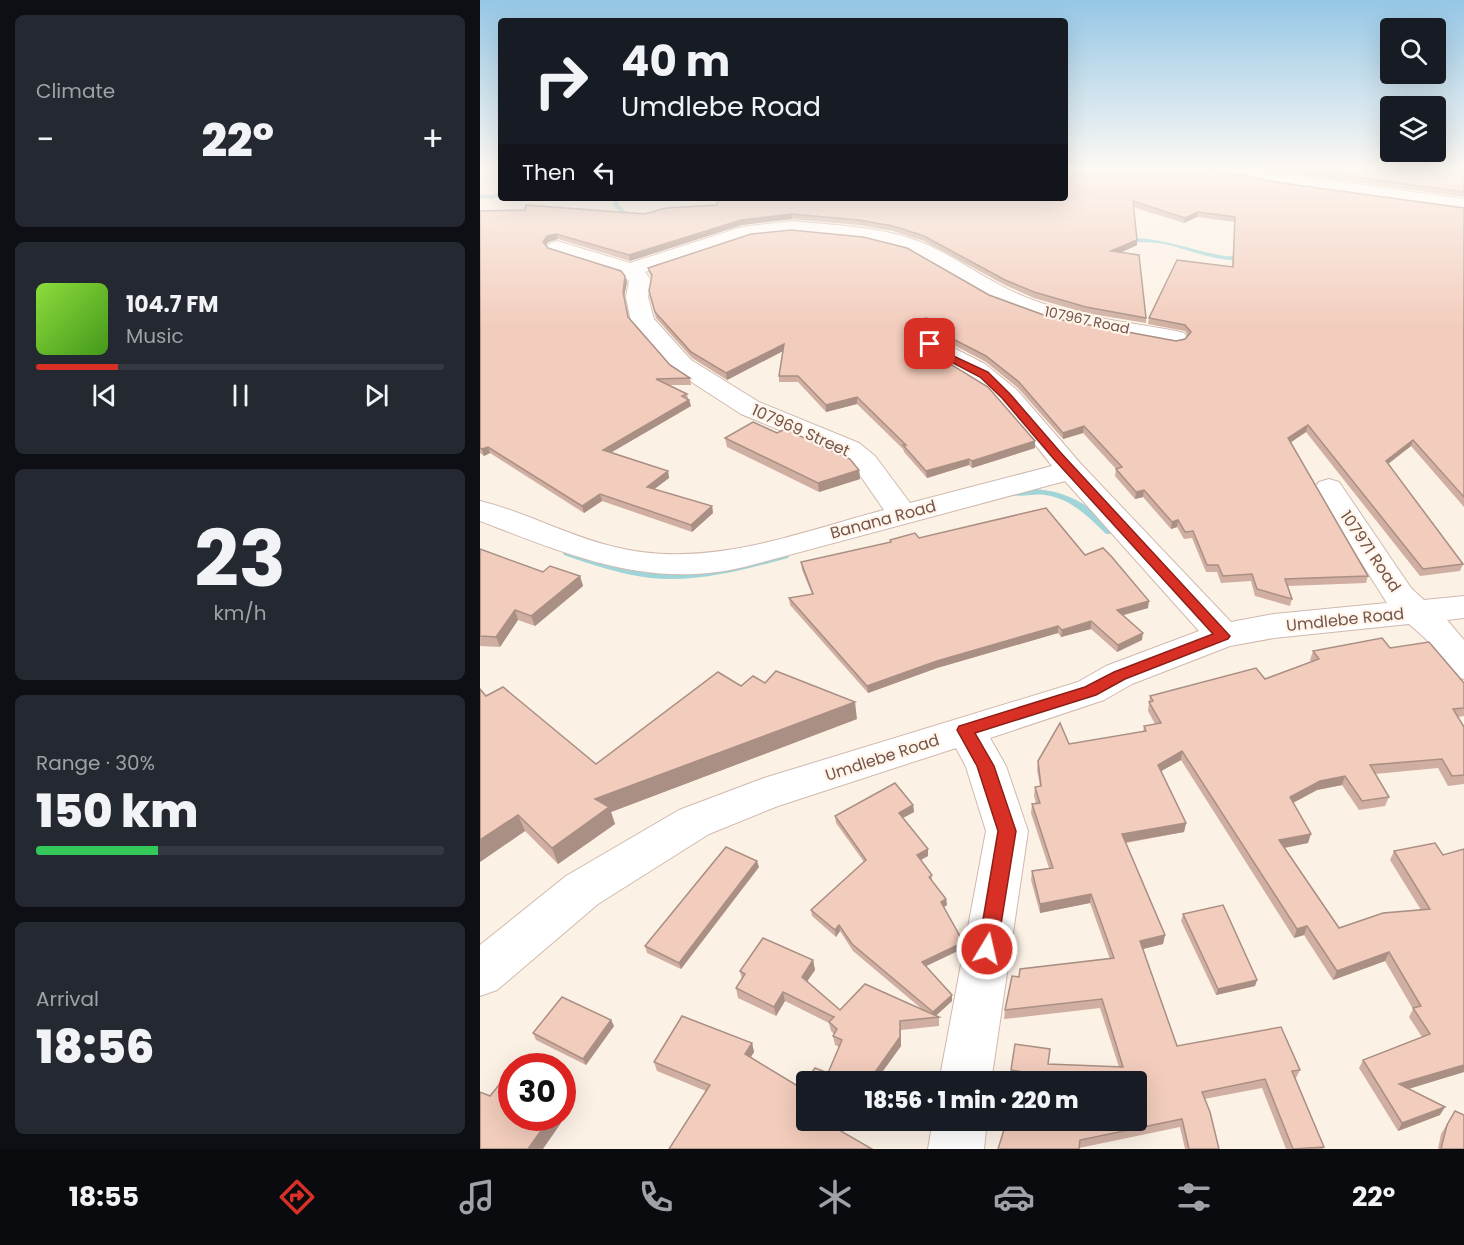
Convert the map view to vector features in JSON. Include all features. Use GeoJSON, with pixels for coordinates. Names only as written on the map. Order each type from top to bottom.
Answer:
{"type":"FeatureCollection","features":[{"type":"Feature","properties":{"kind":"street","name":"107967 Road"},"geometry":{"type":"LineString","coordinates":[[631,270],[749,231],[792,227],[864,234],[915,247],[998,294],[1060,317],[1176,338]]}},
{"type":"Feature","properties":{"kind":"street"},"geometry":{"type":"LineString","coordinates":[[557,248],[609,261],[631,270]]}},
{"type":"Feature","properties":{"kind":"street","name":"107969 Street"},"geometry":{"type":"LineString","coordinates":[[631,270],[640,280],[638,297],[643,321],[682,365],[750,408],[849,449],[865,462],[879,479],[902,514]]}},
{"type":"Feature","properties":{"kind":"street"},"geometry":{"type":"LineString","coordinates":[[927,333],[935,350],[972,367],[992,382],[1223,636]]}},
{"type":"Feature","properties":{"kind":"street","name":"Banana Road"},"geometry":{"type":"LineString","coordinates":[[480,510],[592,551],[635,561],[695,566],[737,559],[1071,470]]}},
{"type":"Feature","properties":{"kind":"street","name":"107971 Road"},"geometry":{"type":"LineString","coordinates":[[1329,488],[1399,596],[1438,631],[1464,666]]}},
{"type":"Feature","properties":{"kind":"street","name":"Umdlebe Road"},"geometry":{"type":"LineString","coordinates":[[480,974],[582,890],[694,822],[764,794],[1091,691],[1119,675],[1223,636],[1274,626],[1464,607]]}},
{"type":"Feature","properties":{"kind":"street"},"geometry":{"type":"LineString","coordinates":[[965,730],[986,766],[1007,831],[967,1071]]}},
{"type":"Feature","properties":{"kind":"street"},"geometry":{"type":"LineString","coordinates":[[956,1149],[958,1131]]}},
{"type":"Feature","properties":{"kind":"building"},"geometry":{"type":"Polygon","coordinates":[[[480,223],[733,223],[629,255],[556,234],[547,236],[543,242],[548,248],[621,271],[625,276],[623,292],[628,317],[670,365],[690,378],[656,379],[687,394],[682,396],[689,400],[603,450],[668,471],[647,487],[712,506],[691,525],[600,494],[582,506],[488,447],[480,448],[480,223]]]}},
{"type":"Feature","properties":{"kind":"building"},"geometry":{"type":"Polygon","coordinates":[[[874,223],[1135,223],[1137,240],[1111,251],[1139,255],[1146,318],[1086,307],[1034,292],[1005,280],[924,236],[874,223]]]}},
{"type":"Feature","properties":{"kind":"building"},"geometry":{"type":"Polygon","coordinates":[[[1235,223],[1464,223],[1464,497],[1413,440],[1386,461],[1463,564],[1423,569],[1308,425],[1288,438],[1368,576],[1285,579],[1292,599],[1257,589],[1252,574],[1223,576],[1218,565],[1207,565],[1193,531],[1185,532],[1178,520],[1172,522],[1144,490],[1136,492],[1116,469],[1122,467],[1084,426],[1063,433],[1019,382],[986,356],[947,336],[935,320],[926,318],[918,320],[913,326],[920,340],[937,356],[988,387],[1035,441],[972,461],[969,459],[926,471],[903,445],[906,445],[857,397],[826,405],[798,376],[779,376],[784,344],[726,373],[691,352],[655,312],[649,291],[652,275],[648,268],[751,234],[791,230],[863,237],[907,248],[989,295],[1052,318],[1176,341],[1185,339],[1191,332],[1185,325],[1149,318],[1177,260],[1233,267],[1235,223]]]}},
{"type":"Feature","properties":{"kind":"building"},"geometry":{"type":"Polygon","coordinates":[[[753,422],[777,433],[785,429],[850,459],[859,470],[818,483],[725,438],[753,422]]]}},
{"type":"Feature","properties":{"kind":"building"},"geometry":{"type":"Polygon","coordinates":[[[1046,508],[1085,555],[1103,548],[1149,601],[1117,610],[1143,633],[1118,645],[1091,621],[1062,630],[1058,626],[937,661],[867,686],[789,598],[813,594],[801,562],[891,542],[890,540],[915,533],[919,538],[1046,508]]]}},
{"type":"Feature","properties":{"kind":"building"},"geometry":{"type":"Polygon","coordinates":[[[480,549],[543,572],[550,566],[580,576],[531,616],[515,610],[496,637],[480,636],[480,549]]]}},
{"type":"Feature","properties":{"kind":"building"},"geometry":{"type":"Polygon","coordinates":[[[1382,638],[1390,648],[1429,642],[1464,683],[1464,708],[1453,709],[1464,727],[1464,775],[1452,776],[1442,759],[1370,765],[1389,797],[1362,801],[1345,776],[1320,781],[1290,797],[1311,834],[1279,840],[1339,928],[1383,913],[1430,909],[1394,851],[1435,843],[1443,855],[1464,849],[1464,1065],[1399,1084],[1445,1107],[1402,1123],[1363,1060],[1430,1034],[1413,1008],[1421,1006],[1389,952],[1337,971],[1307,926],[1297,929],[1182,751],[1158,765],[1186,823],[1122,834],[1165,935],[1140,941],[1177,1046],[1281,1027],[1300,1070],[1292,1071],[1324,1147],[1293,1149],[1265,1079],[1202,1092],[1210,1112],[1219,1149],[1189,1149],[1182,1119],[1147,1126],[1147,1071],[1011,1070],[1015,1044],[1050,1049],[1048,1064],[1123,1067],[1102,999],[1005,1010],[1012,976],[1019,977],[1020,969],[1114,958],[1091,894],[1040,904],[1032,871],[1053,868],[1032,804],[1040,803],[1035,787],[1041,786],[1038,761],[1060,723],[1069,744],[1146,731],[1144,726],[1161,723],[1149,702],[1153,701],[1150,696],[1256,668],[1265,679],[1319,659],[1313,651],[1382,638]]]}},
{"type":"Feature","properties":{"kind":"building"},"geometry":{"type":"Polygon","coordinates":[[[776,671],[855,702],[595,799],[609,807],[552,848],[518,815],[480,840],[480,689],[486,696],[503,687],[596,764],[718,672],[741,686],[753,676],[765,683],[776,671]]]}},
{"type":"Feature","properties":{"kind":"building"},"geometry":{"type":"Polygon","coordinates":[[[895,783],[913,805],[899,813],[928,849],[917,855],[932,875],[929,877],[946,899],[941,902],[962,940],[962,943],[922,962],[952,995],[933,1012],[852,944],[839,925],[835,930],[811,910],[866,860],[835,816],[895,783]]]}},
{"type":"Feature","properties":{"kind":"building"},"geometry":{"type":"Polygon","coordinates":[[[726,847],[757,861],[679,963],[645,946],[726,847]]]}},
{"type":"Feature","properties":{"kind":"building"},"geometry":{"type":"Polygon","coordinates":[[[1223,905],[1257,980],[1218,989],[1183,914],[1223,905]]]}},
{"type":"Feature","properties":{"kind":"building"},"geometry":{"type":"Polygon","coordinates":[[[763,938],[813,960],[802,977],[840,1010],[865,984],[939,1017],[900,1021],[900,1037],[876,1071],[829,1071],[842,1040],[833,1036],[837,1029],[829,1022],[834,1017],[783,992],[774,1007],[736,988],[745,974],[740,971],[763,938]]]}},
{"type":"Feature","properties":{"kind":"building"},"geometry":{"type":"Polygon","coordinates":[[[562,997],[611,1020],[583,1059],[576,1053],[571,1053],[533,1033],[562,997]]]}},
{"type":"Feature","properties":{"kind":"building"},"geometry":{"type":"Polygon","coordinates":[[[682,1016],[752,1043],[745,1054],[796,1085],[796,1131],[841,1131],[872,1149],[669,1149],[710,1085],[654,1062],[682,1016]]]}},
{"type":"Feature","properties":{"kind":"building"},"geometry":{"type":"Polygon","coordinates":[[[498,1086],[498,1131],[541,1131],[528,1149],[480,1149],[480,1092],[490,1096],[498,1086]]]}},
{"type":"Feature","properties":{"kind":"building"},"geometry":{"type":"Polygon","coordinates":[[[1455,1111],[1464,1115],[1464,1149],[1441,1149],[1447,1125],[1455,1111]]]}},
{"type":"Feature","properties":{"kind":"building"},"geometry":{"type":"Polygon","coordinates":[[[1004,1131],[1124,1131],[1080,1140],[1079,1149],[998,1149],[1004,1131]]]}},
{"type":"Feature","properties":{"kind":"waterway"},"geometry":{"type":"LineString","coordinates":[[1125,240],[1158,241],[1227,258],[1245,257]]}},
{"type":"Feature","properties":{"kind":"waterway"},"geometry":{"type":"LineString","coordinates":[[1013,493],[1043,492],[1067,498],[1088,511],[1110,532]]}},
{"type":"Feature","properties":{"kind":"waterway"},"geometry":{"type":"LineString","coordinates":[[568,553],[625,570],[675,576],[726,570],[784,556]]}},
{"type":"Feature","properties":{"kind":"route"},"geometry":{"type":"LineString","coordinates":[[930,344],[945,356],[972,367],[984,375],[1006,396],[1223,636],[1119,675],[1091,691],[965,730],[986,766],[1007,831],[987,949]]}}]}
